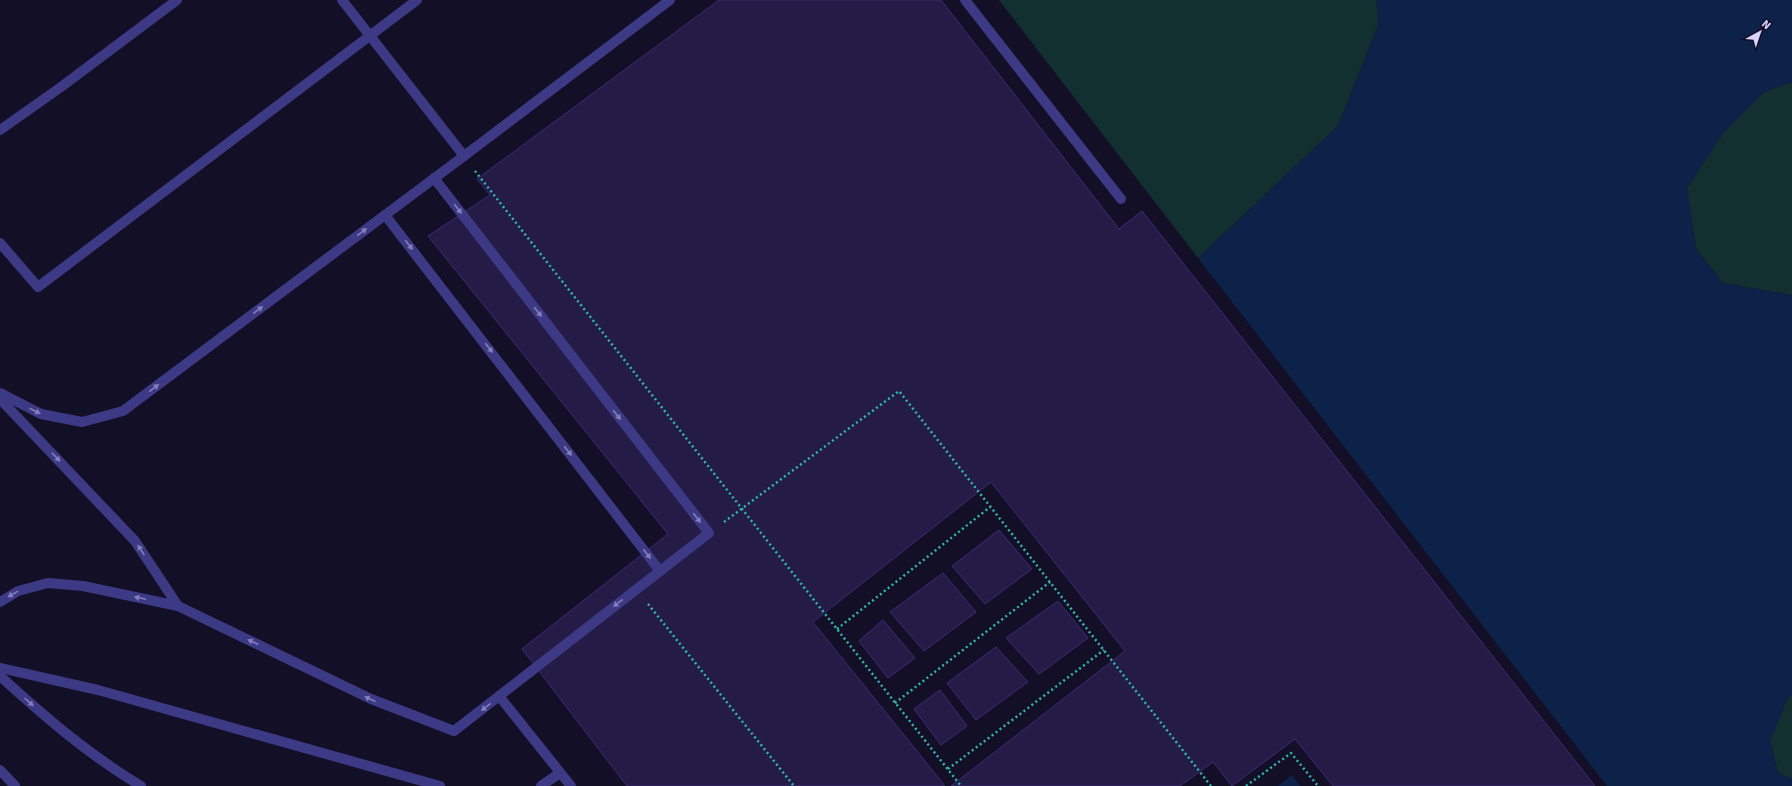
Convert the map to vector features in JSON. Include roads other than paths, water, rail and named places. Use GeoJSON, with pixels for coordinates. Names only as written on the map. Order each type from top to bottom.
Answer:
{"type":"FeatureCollection","features":[{"type":"Feature","properties":{"kind":"lane"},"geometry":{"type":"LineString","coordinates":[[0,130],[61,88],[177,0]]}},
{"type":"Feature","properties":{"kind":"lane"},"geometry":{"type":"LineString","coordinates":[[342,0],[464,156]]}},
{"type":"Feature","properties":{"kind":"lane"},"geometry":{"type":"LineString","coordinates":[[0,244],[38,287],[417,0]]}},
{"type":"Feature","properties":{"kind":"lane"},"geometry":{"type":"LineString","coordinates":[[0,393],[41,414],[82,422],[123,411],[670,0]]}},
{"type":"Feature","properties":{"kind":"lane"},"geometry":{"type":"LineString","coordinates":[[966,0],[1121,199]]}},
{"type":"Feature","properties":{"kind":"lane"},"geometry":{"type":"LineString","coordinates":[[0,602],[18,591],[48,583],[83,586],[178,606],[371,699],[454,731],[709,533],[434,178]]}},
{"type":"Feature","properties":{"kind":"lane"},"geometry":{"type":"LineString","coordinates":[[385,215],[660,571]]}},
{"type":"Feature","properties":{"kind":"lane"},"geometry":{"type":"LineString","coordinates":[[0,399],[135,541],[178,606]]}},
{"type":"Feature","properties":{"kind":"lane"},"geometry":{"type":"LineString","coordinates":[[0,668],[98,690],[440,786]]}},
{"type":"Feature","properties":{"kind":"lane"},"geometry":{"type":"LineString","coordinates":[[0,676],[46,719],[81,746],[142,786]]}},
{"type":"Feature","properties":{"kind":"lane"},"geometry":{"type":"LineString","coordinates":[[499,696],[571,786]]}},
{"type":"Feature","properties":{"kind":"lane"},"geometry":{"type":"LineString","coordinates":[[0,770],[15,786]]}},
{"type":"Feature","properties":{"kind":"lane"},"geometry":{"type":"LineString","coordinates":[[542,786],[560,772]]}},
{"type":"Feature","properties":{"kind":"water"},"geometry":{"type":"Polygon","coordinates":[[[1376,0],[1792,0],[1792,82],[1764,92],[1723,133],[1687,188],[1696,249],[1723,283],[1792,295],[1792,693],[1786,702],[1770,740],[1778,773],[1792,779],[1792,786],[1607,786],[1198,258],[1338,126],[1379,23],[1376,0]]]}},
{"type":"Feature","properties":{"kind":"water"},"geometry":{"type":"Polygon","coordinates":[[[1292,775],[1300,786],[1278,786],[1292,775]]]}}]}
